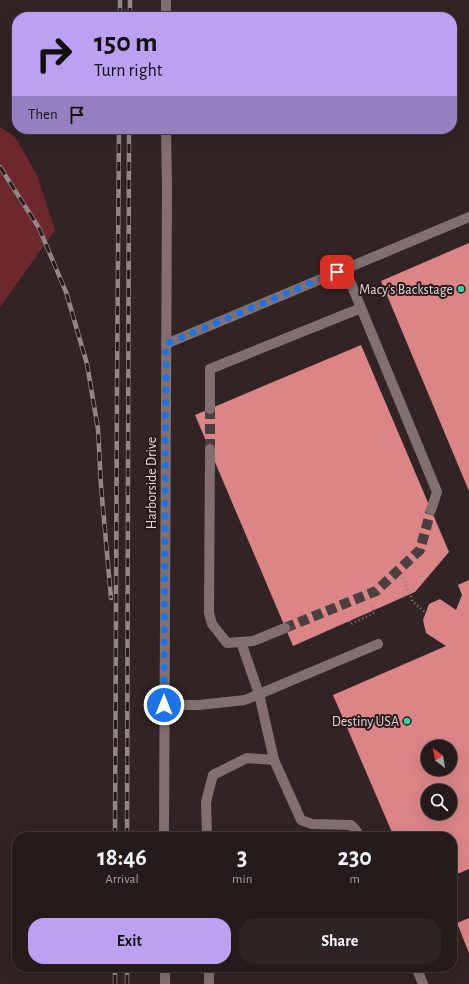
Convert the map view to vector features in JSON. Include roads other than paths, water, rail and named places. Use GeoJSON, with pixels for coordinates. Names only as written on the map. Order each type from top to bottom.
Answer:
{"type":"FeatureCollection","features":[{"type":"Feature","properties":{"kind":"street"},"geometry":{"type":"LineString","coordinates":[[166,0],[166,12]]}},
{"type":"Feature","properties":{"kind":"street","name":"Harborside Drive"},"geometry":{"type":"LineString","coordinates":[[164,832],[166,134]]}},
{"type":"Feature","properties":{"kind":"street"},"geometry":{"type":"LineString","coordinates":[[166,344],[469,217]]}},
{"type":"Feature","properties":{"kind":"street"},"geometry":{"type":"LineString","coordinates":[[345,269],[437,492],[431,510]]}},
{"type":"Feature","properties":{"kind":"street"},"geometry":{"type":"LineString","coordinates":[[210,409],[210,369],[361,308]]}},
{"type":"Feature","properties":{"kind":"street"},"geometry":{"type":"LineString","coordinates":[[210,449],[209,613],[212,624],[228,643],[253,641],[285,628]]}},
{"type":"Feature","properties":{"kind":"street"},"geometry":{"type":"LineString","coordinates":[[241,642],[259,694],[274,760],[301,820],[312,824],[351,825],[357,832]]}},
{"type":"Feature","properties":{"kind":"street"},"geometry":{"type":"LineString","coordinates":[[164,705],[199,706],[245,700],[378,644]]}},
{"type":"Feature","properties":{"kind":"street"},"geometry":{"type":"LineString","coordinates":[[207,832],[206,802],[213,775],[247,758],[274,760]]}},
{"type":"Feature","properties":{"kind":"street"},"geometry":{"type":"LineString","coordinates":[[165,972],[165,984]]}},
{"type":"Feature","properties":{"kind":"street"},"geometry":{"type":"LineString","coordinates":[[209,972],[209,984]]}},
{"type":"Feature","properties":{"kind":"street"},"geometry":{"type":"LineString","coordinates":[[418,972],[423,984]]}},
{"type":"Feature","properties":{"kind":"tunnel"},"geometry":{"type":"LineString","coordinates":[[210,409],[210,449]]}},
{"type":"Feature","properties":{"kind":"tunnel"},"geometry":{"type":"LineString","coordinates":[[285,628],[376,591],[420,550],[431,510]]}},
{"type":"Feature","properties":{"kind":"railway"},"geometry":{"type":"LineString","coordinates":[[120,0],[120,12]]}},
{"type":"Feature","properties":{"kind":"railway"},"geometry":{"type":"LineString","coordinates":[[130,0],[130,12]]}},
{"type":"Feature","properties":{"kind":"railway"},"geometry":{"type":"LineString","coordinates":[[115,832],[119,134]]}},
{"type":"Feature","properties":{"kind":"railway"},"geometry":{"type":"LineString","coordinates":[[127,832],[129,134]]}},
{"type":"Feature","properties":{"kind":"railway"},"geometry":{"type":"LineString","coordinates":[[0,167],[39,228],[66,292],[87,364],[98,429],[101,486],[111,598]]}},
{"type":"Feature","properties":{"kind":"railway"},"geometry":{"type":"LineString","coordinates":[[115,972],[115,984]]}},
{"type":"Feature","properties":{"kind":"railway"},"geometry":{"type":"LineString","coordinates":[[127,972],[127,984]]}},
{"type":"Feature","properties":{"kind":"place","name":"Macy's Backstage"},"geometry":{"type":"Point","coordinates":[461,289]}},
{"type":"Feature","properties":{"kind":"place","name":"Destiny USA"},"geometry":{"type":"Point","coordinates":[407,721]}}]}
